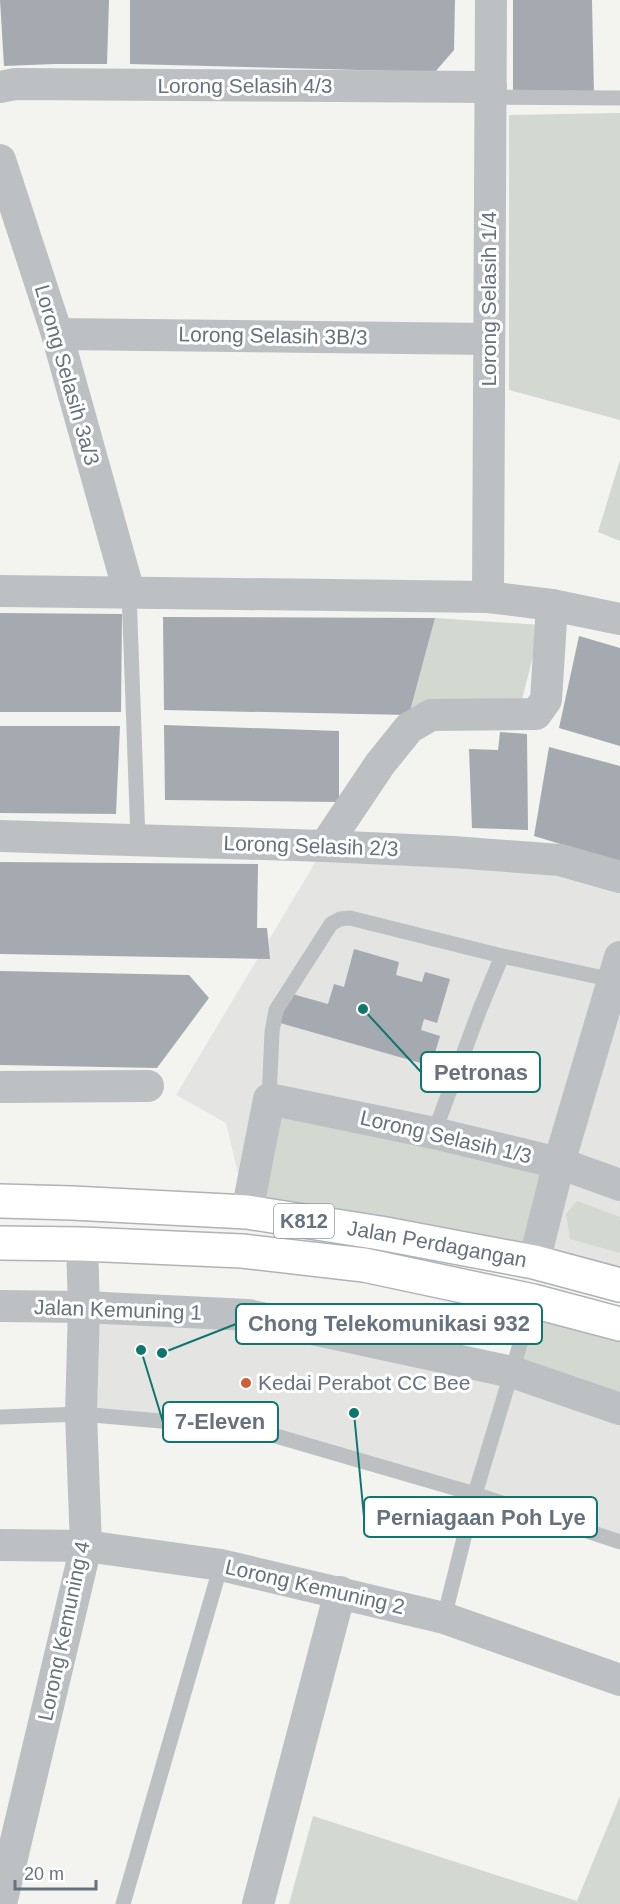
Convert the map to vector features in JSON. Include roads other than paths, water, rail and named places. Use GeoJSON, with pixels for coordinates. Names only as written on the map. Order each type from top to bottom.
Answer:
{"type":"FeatureCollection","features":[{"type":"Feature","properties":{"kind":"main road","name":"Jalan Perdagangan"},"geometry":{"type":"LineString","coordinates":[[0,1201],[246,1212],[380,1233],[534,1262],[620,1285]]}},
{"type":"Feature","properties":{"kind":"main road","name":"Jalan Perdagangan"},"geometry":{"type":"LineString","coordinates":[[0,1243],[242,1251],[364,1265],[533,1301],[620,1324]]}},
{"type":"Feature","properties":{"kind":"street","name":"Lorong Selasih 1/4"},"geometry":{"type":"LineString","coordinates":[[488,597],[491,0]]}},
{"type":"Feature","properties":{"kind":"street","name":"Lorong Selasih 4/3"},"geometry":{"type":"LineString","coordinates":[[0,87],[15,84],[491,92]]}},
{"type":"Feature","properties":{"kind":"street","name":"Lorong Selasih 3a/3"},"geometry":{"type":"LineString","coordinates":[[0,159],[57,334],[129,592]]}},
{"type":"Feature","properties":{"kind":"street","name":"Lorong Selasih 3B/3"},"geometry":{"type":"LineString","coordinates":[[57,334],[489,339]]}},
{"type":"Feature","properties":{"kind":"street"},"geometry":{"type":"LineString","coordinates":[[0,591],[488,597],[552,605],[620,619]]}},
{"type":"Feature","properties":{"kind":"street"},"geometry":{"type":"LineString","coordinates":[[325,846],[380,764],[409,729],[431,715],[536,714],[546,700],[552,605]]}},
{"type":"Feature","properties":{"kind":"street","name":"Lorong Selasih 2/3"},"geometry":{"type":"LineString","coordinates":[[0,836],[453,852],[560,860],[620,877]]}},
{"type":"Feature","properties":{"kind":"street"},"geometry":{"type":"LineString","coordinates":[[534,1262],[559,1163],[617,969]]}},
{"type":"Feature","properties":{"kind":"street"},"geometry":{"type":"LineString","coordinates":[[0,1087],[148,1086]]}},
{"type":"Feature","properties":{"kind":"street"},"geometry":{"type":"LineString","coordinates":[[246,1212],[269,1099]]}},
{"type":"Feature","properties":{"kind":"street","name":"Lorong Selasih 1/3"},"geometry":{"type":"LineString","coordinates":[[269,1099],[434,1133],[559,1163],[620,1185]]}},
{"type":"Feature","properties":{"kind":"street","name":"Lorong Kemuning 4"},"geometry":{"type":"LineString","coordinates":[[1,1904],[86,1546],[81,1414],[84,1307],[82,1244]]}},
{"type":"Feature","properties":{"kind":"street","name":"Jalan Kemuning 1"},"geometry":{"type":"LineString","coordinates":[[0,1306],[84,1307],[248,1315],[512,1372],[620,1408]]}},
{"type":"Feature","properties":{"kind":"street","name":"Lorong Kemuning 2"},"geometry":{"type":"LineString","coordinates":[[0,1545],[86,1546],[221,1565],[444,1618],[620,1680]]}},
{"type":"Feature","properties":{"kind":"street"},"geometry":{"type":"LineString","coordinates":[[258,1904],[340,1592]]}},
{"type":"Feature","properties":{"kind":"lane"},"geometry":{"type":"LineString","coordinates":[[491,92],[620,98]]}},
{"type":"Feature","properties":{"kind":"lane"},"geometry":{"type":"LineString","coordinates":[[129,592],[138,840]]}},
{"type":"Feature","properties":{"kind":"lane"},"geometry":{"type":"LineString","coordinates":[[269,1099],[272,1032],[276,1010],[331,924],[340,919],[350,918],[502,956],[617,969]]}},
{"type":"Feature","properties":{"kind":"lane"},"geometry":{"type":"LineString","coordinates":[[434,1133],[502,956]]}},
{"type":"Feature","properties":{"kind":"lane"},"geometry":{"type":"LineString","coordinates":[[444,1618],[475,1494],[533,1301]]}},
{"type":"Feature","properties":{"kind":"lane"},"geometry":{"type":"LineString","coordinates":[[0,1417],[81,1414],[252,1429],[475,1494],[620,1542]]}},
{"type":"Feature","properties":{"kind":"lane"},"geometry":{"type":"LineString","coordinates":[[123,1904],[221,1565]]}},
{"type":"Feature","properties":{"kind":"place","name":"Petronas"},"geometry":{"type":"Point","coordinates":[363,1009]}},
{"type":"Feature","properties":{"kind":"place","name":"7-Eleven"},"geometry":{"type":"Point","coordinates":[141,1350]}},
{"type":"Feature","properties":{"kind":"place","name":"Chong Telekomunikasi 932"},"geometry":{"type":"Point","coordinates":[162,1353]}},
{"type":"Feature","properties":{"kind":"place","name":"Kedai Perabot CC Bee"},"geometry":{"type":"Point","coordinates":[246,1383]}},
{"type":"Feature","properties":{"kind":"place","name":"Perniagaan Poh Lye"},"geometry":{"type":"Point","coordinates":[354,1413]}}]}
